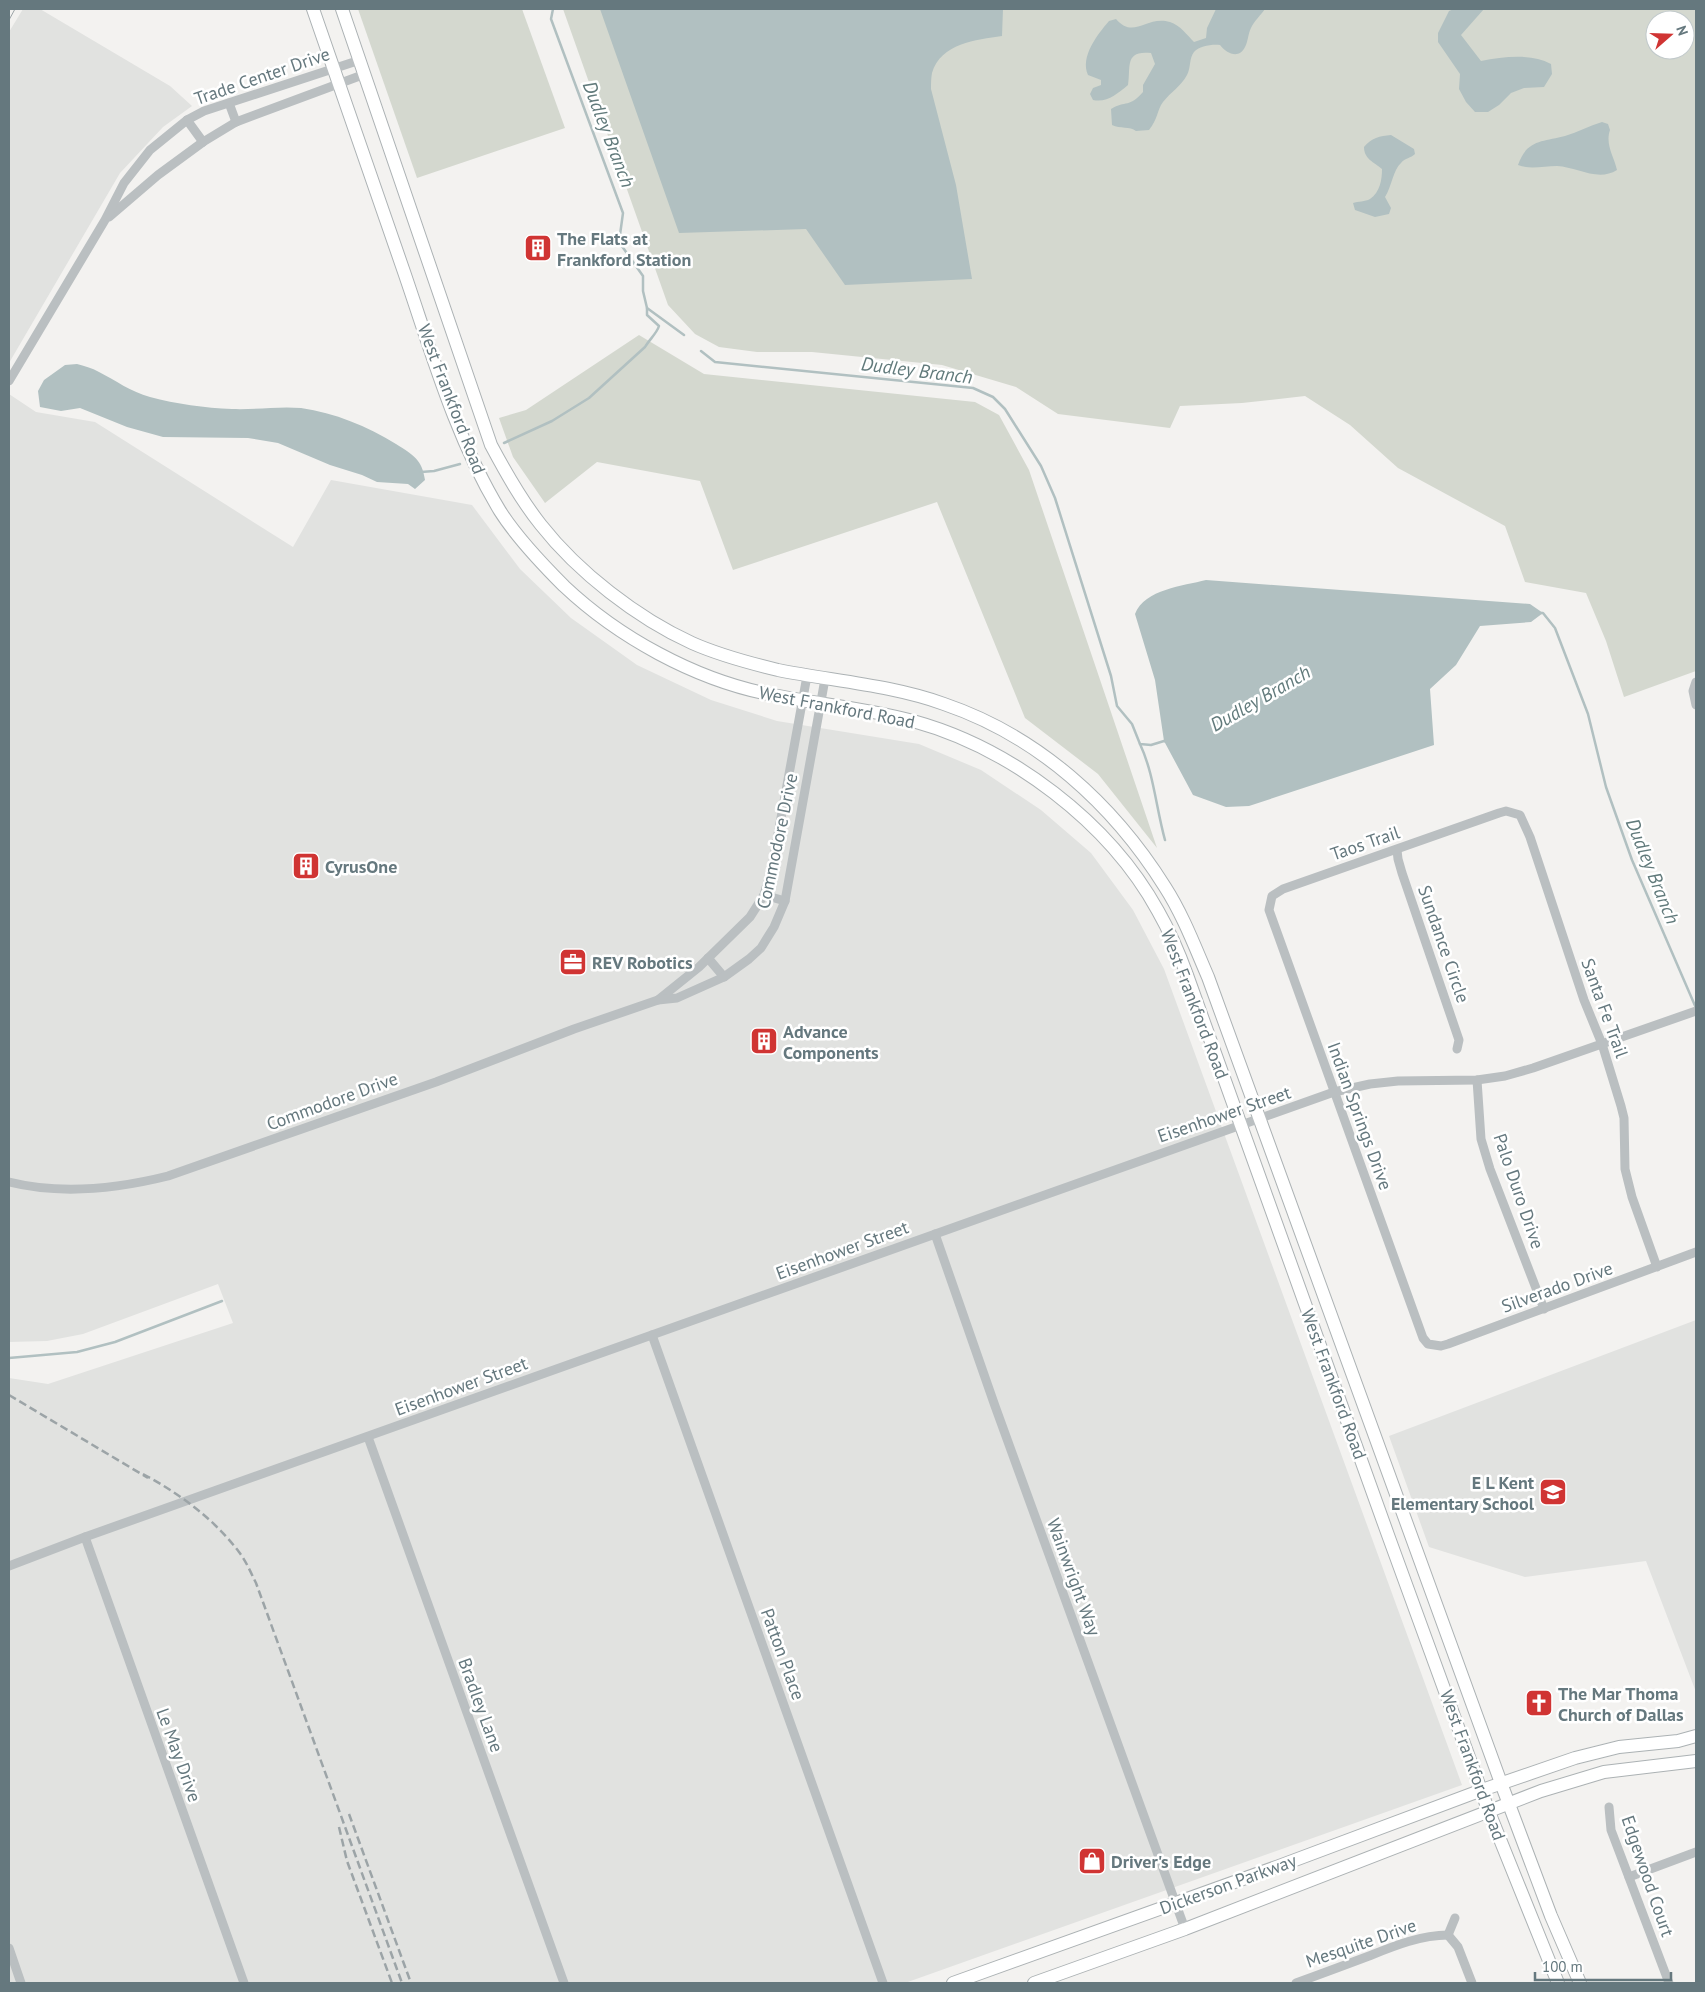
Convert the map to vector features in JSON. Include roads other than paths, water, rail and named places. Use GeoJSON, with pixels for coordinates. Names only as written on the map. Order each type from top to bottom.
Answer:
{"type":"FeatureCollection","features":[{"type":"Feature","properties":{"kind":"main road","name":"West Frankford Road"},"geometry":{"type":"LineString","coordinates":[[313,9],[463,438],[494,499],[521,539],[564,585],[616,628],[649,648],[663,656],[728,683],[766,694],[892,715],[917,722],[984,748],[1051,790],[1078,812],[1124,862],[1158,911],[1175,944],[1187,975],[1489,1812],[1558,1983]]}},
{"type":"Feature","properties":{"kind":"main road","name":"West Frankford Road"},"geometry":{"type":"LineString","coordinates":[[342,9],[491,445],[516,490],[542,526],[587,574],[636,611],[692,643],[744,662],[807,676],[890,689],[946,704],[1008,733],[1060,766],[1085,788],[1118,824],[1166,888],[1193,941],[1260,1118],[1509,1804],[1551,1916],[1580,1983]]}},
{"type":"Feature","properties":{"kind":"main road","name":"Dickerson Parkway"},"geometry":{"type":"LineString","coordinates":[[953,1983],[1574,1758],[1608,1749],[1678,1741],[1696,1736]]}},
{"type":"Feature","properties":{"kind":"main road","name":"Dickerson Parkway"},"geometry":{"type":"LineString","coordinates":[[1034,1983],[1185,1930],[1574,1779],[1604,1772],[1696,1761]]}},
{"type":"Feature","properties":{"kind":"street","name":"Trade Center Drive"},"geometry":{"type":"LineString","coordinates":[[9,381],[105,220],[124,183],[150,150],[187,120],[204,111],[333,67],[360,60]]}},
{"type":"Feature","properties":{"kind":"street","name":"Trade Center Drive"},"geometry":{"type":"LineString","coordinates":[[105,220],[158,175],[203,142],[236,122],[365,74]]}},
{"type":"Feature","properties":{"kind":"street"},"geometry":{"type":"LineString","coordinates":[[229,102],[236,122]]}},
{"type":"Feature","properties":{"kind":"street"},"geometry":{"type":"LineString","coordinates":[[187,120],[203,142]]}},
{"type":"Feature","properties":{"kind":"street","name":"Commodore Drive"},"geometry":{"type":"LineString","coordinates":[[658,1000],[708,958],[750,917],[764,895],[772,867],[807,676]]}},
{"type":"Feature","properties":{"kind":"street","name":"Commodore Drive"},"geometry":{"type":"LineString","coordinates":[[9,1182],[41,1187],[90,1189],[140,1183],[168,1176],[428,1085],[658,1000],[677,998],[724,977],[749,959],[760,948],[774,927],[785,902],[825,679]]}},
{"type":"Feature","properties":{"kind":"street"},"geometry":{"type":"LineString","coordinates":[[1696,682],[1693,690],[1696,706]]}},
{"type":"Feature","properties":{"kind":"street","name":"Santa Fe Trail"},"geometry":{"type":"LineString","coordinates":[[1469,824],[1506,811],[1520,814],[1530,837],[1584,1000],[1602,1044],[1624,1118],[1625,1170],[1632,1197],[1657,1267]]}},
{"type":"Feature","properties":{"kind":"street","name":"Taos Trail"},"geometry":{"type":"LineString","coordinates":[[1272,896],[1283,889],[1469,824]]}},
{"type":"Feature","properties":{"kind":"street","name":"Sundance Circle"},"geometry":{"type":"LineString","coordinates":[[1397,850],[1402,873],[1459,1040],[1457,1049]]}},
{"type":"Feature","properties":{"kind":"street"},"geometry":{"type":"LineString","coordinates":[[764,895],[785,902]]}},
{"type":"Feature","properties":{"kind":"street","name":"Indian Springs Drive"},"geometry":{"type":"LineString","coordinates":[[1272,896],[1270,910],[1423,1338],[1428,1344]]}},
{"type":"Feature","properties":{"kind":"street"},"geometry":{"type":"LineString","coordinates":[[708,958],[724,977]]}},
{"type":"Feature","properties":{"kind":"street","name":"Eisenhower Street"},"geometry":{"type":"LineString","coordinates":[[9,1566],[85,1537],[1334,1092],[1370,1084],[1398,1081],[1477,1080],[1505,1076],[1696,1011]]}},
{"type":"Feature","properties":{"kind":"street","name":"Palo Duro Drive"},"geometry":{"type":"LineString","coordinates":[[1477,1080],[1481,1139],[1490,1169],[1544,1309]]}},
{"type":"Feature","properties":{"kind":"street","name":"Wainwright Way"},"geometry":{"type":"LineString","coordinates":[[935,1234],[995,1406],[1185,1930]]}},
{"type":"Feature","properties":{"kind":"street","name":"Silverado Drive"},"geometry":{"type":"LineString","coordinates":[[1428,1344],[1441,1346],[1448,1344],[1696,1252]]}},
{"type":"Feature","properties":{"kind":"street","name":"Patton Place"},"geometry":{"type":"LineString","coordinates":[[652,1335],[883,1983]]}},
{"type":"Feature","properties":{"kind":"street","name":"Bradley Lane"},"geometry":{"type":"LineString","coordinates":[[368,1437],[564,1983]]}},
{"type":"Feature","properties":{"kind":"street","name":"Le May Drive"},"geometry":{"type":"LineString","coordinates":[[85,1537],[244,1983]]}},
{"type":"Feature","properties":{"kind":"street","name":"Edgewood Court"},"geometry":{"type":"LineString","coordinates":[[1609,1807],[1611,1830],[1670,1983]]}},
{"type":"Feature","properties":{"kind":"street"},"geometry":{"type":"LineString","coordinates":[[1629,1877],[1696,1852]]}},
{"type":"Feature","properties":{"kind":"street"},"geometry":{"type":"LineString","coordinates":[[1455,1918],[1448,1935],[1458,1948],[1472,1983]]}},
{"type":"Feature","properties":{"kind":"street","name":"Mesquite Drive"},"geometry":{"type":"LineString","coordinates":[[1296,1983],[1390,1948],[1427,1937],[1448,1935]]}},
{"type":"Feature","properties":{"kind":"street"},"geometry":{"type":"LineString","coordinates":[[9,1948],[21,1983]]}},
{"type":"Feature","properties":{"kind":"water"},"geometry":{"type":"Polygon","coordinates":[[[600,9],[1003,9],[1002,36],[981,39],[951,49],[937,63],[931,77],[931,89],[956,185],[972,279],[845,285],[806,229],[679,233],[600,9]]]}},
{"type":"Feature","properties":{"kind":"water"},"geometry":{"type":"Polygon","coordinates":[[[1216,9],[1265,9],[1252,25],[1246,45],[1239,53],[1229,53],[1220,45],[1202,47],[1194,52],[1187,75],[1163,102],[1149,130],[1136,131],[1112,125],[1111,109],[1131,102],[1143,92],[1143,85],[1155,64],[1151,53],[1136,54],[1130,61],[1128,85],[1107,99],[1093,100],[1090,94],[1093,88],[1101,85],[1101,80],[1088,75],[1086,61],[1095,39],[1109,21],[1116,19],[1129,27],[1162,21],[1170,22],[1180,28],[1194,42],[1206,38],[1207,28],[1216,9]]]}},
{"type":"Feature","properties":{"kind":"water"},"geometry":{"type":"Polygon","coordinates":[[[1454,9],[1484,9],[1461,35],[1481,61],[1508,57],[1526,57],[1551,64],[1552,74],[1544,87],[1524,88],[1511,93],[1499,105],[1488,112],[1475,112],[1466,102],[1459,89],[1460,74],[1438,42],[1438,33],[1449,11],[1454,9]]]}},
{"type":"Feature","properties":{"kind":"water"},"geometry":{"type":"Polygon","coordinates":[[[1602,122],[1608,124],[1610,130],[1609,146],[1617,170],[1602,175],[1557,166],[1532,168],[1518,165],[1526,150],[1531,146],[1602,122]]]}},
{"type":"Feature","properties":{"kind":"water"},"geometry":{"type":"Polygon","coordinates":[[[1391,135],[1414,149],[1415,154],[1403,161],[1394,174],[1385,197],[1391,208],[1389,214],[1375,217],[1355,210],[1353,203],[1370,199],[1376,193],[1381,181],[1382,169],[1366,155],[1364,147],[1376,138],[1391,135]]]}},
{"type":"Feature","properties":{"kind":"water"},"geometry":{"type":"Polygon","coordinates":[[[77,364],[88,367],[136,392],[170,402],[232,409],[301,408],[350,421],[385,437],[416,458],[422,467],[425,480],[415,489],[408,484],[377,482],[278,443],[248,438],[163,437],[127,427],[80,408],[61,411],[40,407],[38,391],[44,380],[65,365],[77,364]]]}},
{"type":"Feature","properties":{"kind":"water"},"geometry":{"type":"Polygon","coordinates":[[[1206,580],[1530,604],[1543,613],[1531,622],[1480,626],[1456,665],[1430,689],[1434,745],[1249,806],[1226,807],[1193,795],[1164,741],[1155,680],[1135,614],[1147,599],[1156,594],[1206,580]]]}},
{"type":"Feature","properties":{"kind":"waterway","name":"Dudley Branch"},"geometry":{"type":"LineString","coordinates":[[553,9],[551,19],[623,213],[619,242],[643,276],[643,291],[647,308],[684,335]]}},
{"type":"Feature","properties":{"kind":"waterway"},"geometry":{"type":"LineString","coordinates":[[504,443],[552,421],[589,398],[645,347],[659,326],[647,315],[647,308]]}},
{"type":"Feature","properties":{"kind":"waterway","name":"Dudley Branch"},"geometry":{"type":"LineString","coordinates":[[701,351],[715,362],[973,388],[993,397],[1005,409],[1041,466],[1055,498],[1111,676],[1117,706],[1132,724],[1140,744],[1151,745],[1164,741],[1167,742]]}},
{"type":"Feature","properties":{"kind":"waterway"},"geometry":{"type":"LineString","coordinates":[[421,472],[434,471],[460,464]]}},
{"type":"Feature","properties":{"kind":"waterway","name":"Dudley Branch"},"geometry":{"type":"LineString","coordinates":[[1541,613],[1555,628],[1588,714],[1606,787],[1632,860],[1696,1008]]}},
{"type":"Feature","properties":{"kind":"waterway"},"geometry":{"type":"LineString","coordinates":[[1140,744],[1152,779],[1165,840]]}},
{"type":"Feature","properties":{"kind":"waterway"},"geometry":{"type":"LineString","coordinates":[[9,1358],[77,1352],[115,1342],[222,1301]]}},
{"type":"Feature","properties":{"kind":"tram line"},"geometry":{"type":"LineString","coordinates":[[9,20],[15,9]]}},
{"type":"Feature","properties":{"kind":"railway"},"geometry":{"type":"LineString","coordinates":[[9,1395],[148,1478]]}},
{"type":"Feature","properties":{"kind":"railway"},"geometry":{"type":"LineString","coordinates":[[143,1474],[170,1490],[207,1518],[229,1540],[248,1567],[256,1583],[402,1983]]}},
{"type":"Feature","properties":{"kind":"railway"},"geometry":{"type":"LineString","coordinates":[[349,1814],[411,1983]]}},
{"type":"Feature","properties":{"kind":"railway"},"geometry":{"type":"LineString","coordinates":[[339,1827],[347,1861],[392,1983]]}},
{"type":"Feature","properties":{"kind":"place","name":"The Flats at Frankford Station"},"geometry":{"type":"Point","coordinates":[538,248]}},
{"type":"Feature","properties":{"kind":"place","name":"CyrusOne"},"geometry":{"type":"Point","coordinates":[306,866]}},
{"type":"Feature","properties":{"kind":"place","name":"REV Robotics"},"geometry":{"type":"Point","coordinates":[573,962]}},
{"type":"Feature","properties":{"kind":"place","name":"Advance Components"},"geometry":{"type":"Point","coordinates":[764,1041]}},
{"type":"Feature","properties":{"kind":"place","name":"E L Kent Elementary School"},"geometry":{"type":"Point","coordinates":[1553,1492]}},
{"type":"Feature","properties":{"kind":"place","name":"The Mar Thoma Church of Dallas"},"geometry":{"type":"Point","coordinates":[1539,1703]}},
{"type":"Feature","properties":{"kind":"place","name":"Driver's Edge"},"geometry":{"type":"Point","coordinates":[1092,1861]}}]}
